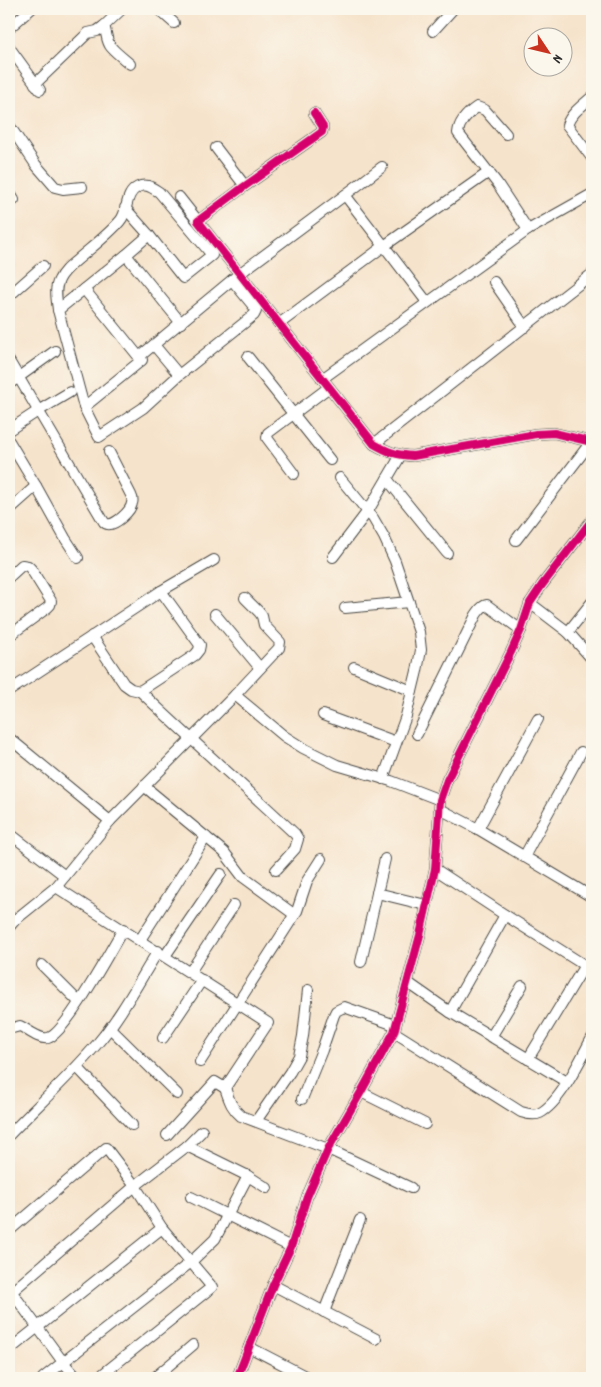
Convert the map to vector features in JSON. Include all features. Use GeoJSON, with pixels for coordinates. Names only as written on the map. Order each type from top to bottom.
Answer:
{"type":"FeatureCollection","features":[{"type":"Feature","properties":{"kind":"street"},"geometry":{"type":"LineString","coordinates":[[9,28],[31,9]]}},
{"type":"Feature","properties":{"kind":"street"},"geometry":{"type":"LineString","coordinates":[[9,47],[38,87],[88,33],[97,31],[122,9]]}},
{"type":"Feature","properties":{"kind":"street"},"geometry":{"type":"LineString","coordinates":[[158,9],[174,23]]}},
{"type":"Feature","properties":{"kind":"street"},"geometry":{"type":"LineString","coordinates":[[433,30],[453,9]]}},
{"type":"Feature","properties":{"kind":"street"},"geometry":{"type":"LineString","coordinates":[[104,26],[111,47],[130,64]]}},
{"type":"Feature","properties":{"kind":"street"},"geometry":{"type":"LineString","coordinates":[[592,97],[574,113],[567,125],[592,158]]}},
{"type":"Feature","properties":{"kind":"street"},"geometry":{"type":"LineString","coordinates":[[506,134],[485,110],[477,107],[460,123],[458,133],[497,183],[528,230]]}},
{"type":"Feature","properties":{"kind":"street"},"geometry":{"type":"LineString","coordinates":[[198,221],[322,132],[323,127],[314,113]]}},
{"type":"Feature","properties":{"kind":"street"},"geometry":{"type":"LineString","coordinates":[[9,125],[36,165],[55,187],[62,189],[82,187]]}},
{"type":"Feature","properties":{"kind":"street"},"geometry":{"type":"LineString","coordinates":[[216,148],[245,186]]}},
{"type":"Feature","properties":{"kind":"street"},"geometry":{"type":"LineString","coordinates":[[139,357],[235,277],[382,167]]}},
{"type":"Feature","properties":{"kind":"street"},"geometry":{"type":"LineString","coordinates":[[279,324],[488,172]]}},
{"type":"Feature","properties":{"kind":"street"},"geometry":{"type":"LineString","coordinates":[[125,208],[184,278],[212,255],[158,192],[145,185],[136,188],[130,195],[125,208],[123,218],[115,227],[65,270],[59,279],[56,289],[58,310],[84,407],[99,437],[143,408],[179,375],[254,315],[256,311],[198,221],[179,197]]}},
{"type":"Feature","properties":{"kind":"street"},"geometry":{"type":"LineString","coordinates":[[345,195],[427,302]]}},
{"type":"Feature","properties":{"kind":"street"},"geometry":{"type":"LineString","coordinates":[[294,474],[267,438],[268,433],[273,428],[294,414],[325,383],[427,302],[528,230],[590,199]]}},
{"type":"Feature","properties":{"kind":"street"},"geometry":{"type":"LineString","coordinates":[[58,310],[149,235]]}},
{"type":"Feature","properties":{"kind":"street"},"geometry":{"type":"LineString","coordinates":[[126,255],[181,323]]}},
{"type":"Feature","properties":{"kind":"street"},"geometry":{"type":"LineString","coordinates":[[9,296],[43,266]]}},
{"type":"Feature","properties":{"kind":"street"},"geometry":{"type":"LineString","coordinates":[[374,444],[592,274]]}},
{"type":"Feature","properties":{"kind":"street"},"geometry":{"type":"LineString","coordinates":[[235,277],[279,324],[374,444],[389,453],[413,456],[536,434],[554,434],[592,442],[516,540]]}},
{"type":"Feature","properties":{"kind":"street"},"geometry":{"type":"LineString","coordinates":[[494,282],[525,327]]}},
{"type":"Feature","properties":{"kind":"street"},"geometry":{"type":"LineString","coordinates":[[84,289],[142,360],[84,407]]}},
{"type":"Feature","properties":{"kind":"street"},"geometry":{"type":"LineString","coordinates":[[154,345],[179,375]]}},
{"type":"Feature","properties":{"kind":"street"},"geometry":{"type":"LineString","coordinates":[[9,384],[55,351]]}},
{"type":"Feature","properties":{"kind":"street"},"geometry":{"type":"LineString","coordinates":[[248,357],[330,460]]}},
{"type":"Feature","properties":{"kind":"street"},"geometry":{"type":"LineString","coordinates":[[9,361],[99,514],[107,524],[125,516],[133,502],[109,452]]}},
{"type":"Feature","properties":{"kind":"street"},"geometry":{"type":"LineString","coordinates":[[9,430],[70,392]]}},
{"type":"Feature","properties":{"kind":"street"},"geometry":{"type":"LineString","coordinates":[[9,442],[78,558]]}},
{"type":"Feature","properties":{"kind":"street"},"geometry":{"type":"LineString","coordinates":[[333,557],[368,511],[400,455]]}},
{"type":"Feature","properties":{"kind":"street"},"geometry":{"type":"LineString","coordinates":[[340,478],[368,511],[380,530],[395,561],[419,632],[422,650],[406,716],[383,779]]}},
{"type":"Feature","properties":{"kind":"street"},"geometry":{"type":"LineString","coordinates":[[387,479],[448,553]]}},
{"type":"Feature","properties":{"kind":"street"},"geometry":{"type":"LineString","coordinates":[[9,510],[36,486]]}},
{"type":"Feature","properties":{"kind":"street"},"geometry":{"type":"LineString","coordinates":[[237,1378],[273,1285],[291,1247],[307,1197],[328,1149],[394,1029],[420,935],[435,869],[440,805],[447,780],[511,652],[530,603],[592,520]]}},
{"type":"Feature","properties":{"kind":"street"},"geometry":{"type":"LineString","coordinates":[[9,689],[161,591],[214,560]]}},
{"type":"Feature","properties":{"kind":"street"},"geometry":{"type":"LineString","coordinates":[[9,576],[22,565],[28,566],[51,601],[48,608],[9,636]]}},
{"type":"Feature","properties":{"kind":"street"},"geometry":{"type":"LineString","coordinates":[[140,691],[199,650],[200,645],[161,591]]}},
{"type":"Feature","properties":{"kind":"street"},"geometry":{"type":"LineString","coordinates":[[11,921],[56,887],[110,821],[279,648],[280,642],[264,625],[259,612],[245,598]]}},
{"type":"Feature","properties":{"kind":"street"},"geometry":{"type":"LineString","coordinates":[[345,608],[409,602]]}},
{"type":"Feature","properties":{"kind":"street"},"geometry":{"type":"LineString","coordinates":[[568,632],[592,602]]}},
{"type":"Feature","properties":{"kind":"street"},"geometry":{"type":"LineString","coordinates":[[530,603],[568,632],[592,659]]}},
{"type":"Feature","properties":{"kind":"street"},"geometry":{"type":"LineString","coordinates":[[417,734],[480,609],[487,605],[521,630]]}},
{"type":"Feature","properties":{"kind":"street"},"geometry":{"type":"LineString","coordinates":[[216,614],[260,668]]}},
{"type":"Feature","properties":{"kind":"street"},"geometry":{"type":"LineString","coordinates":[[92,636],[124,684],[132,690],[140,691],[191,740],[238,780],[296,834],[298,839],[295,848],[276,870]]}},
{"type":"Feature","properties":{"kind":"street"},"geometry":{"type":"LineString","coordinates":[[354,667],[412,691]]}},
{"type":"Feature","properties":{"kind":"street"},"geometry":{"type":"LineString","coordinates":[[235,695],[284,736],[303,748],[337,764],[383,779],[440,805],[592,897]]}},
{"type":"Feature","properties":{"kind":"street"},"geometry":{"type":"LineString","coordinates":[[323,715],[396,742]]}},
{"type":"Feature","properties":{"kind":"street"},"geometry":{"type":"LineString","coordinates":[[478,829],[538,719]]}},
{"type":"Feature","properties":{"kind":"street"},"geometry":{"type":"LineString","coordinates":[[9,738],[110,821]]}},
{"type":"Feature","properties":{"kind":"street"},"geometry":{"type":"LineString","coordinates":[[524,857],[581,752]]}},
{"type":"Feature","properties":{"kind":"street"},"geometry":{"type":"LineString","coordinates":[[144,786],[224,852],[243,877],[295,915]]}},
{"type":"Feature","properties":{"kind":"street"},"geometry":{"type":"LineString","coordinates":[[9,833],[65,876]]}},
{"type":"Feature","properties":{"kind":"street"},"geometry":{"type":"LineString","coordinates":[[140,940],[206,837]]}},
{"type":"Feature","properties":{"kind":"street"},"geometry":{"type":"LineString","coordinates":[[200,1062],[295,915],[307,881],[321,859]]}},
{"type":"Feature","properties":{"kind":"street"},"geometry":{"type":"LineString","coordinates":[[361,962],[385,859]]}},
{"type":"Feature","properties":{"kind":"street"},"geometry":{"type":"LineString","coordinates":[[435,869],[589,967],[528,1059]]}},
{"type":"Feature","properties":{"kind":"street"},"geometry":{"type":"LineString","coordinates":[[9,1135],[77,1067],[98,1043],[221,874]]}},
{"type":"Feature","properties":{"kind":"street"},"geometry":{"type":"LineString","coordinates":[[56,887],[268,1023],[225,1088]]}},
{"type":"Feature","properties":{"kind":"street"},"geometry":{"type":"LineString","coordinates":[[377,893],[426,905]]}},
{"type":"Feature","properties":{"kind":"street"},"geometry":{"type":"LineString","coordinates":[[190,972],[234,905]]}},
{"type":"Feature","properties":{"kind":"street"},"geometry":{"type":"LineString","coordinates":[[450,1012],[505,915]]}},
{"type":"Feature","properties":{"kind":"street"},"geometry":{"type":"LineString","coordinates":[[9,1029],[20,1026],[46,1039],[54,1035],[79,1002],[123,929]]}},
{"type":"Feature","properties":{"kind":"street"},"geometry":{"type":"LineString","coordinates":[[42,966],[79,1002]]}},
{"type":"Feature","properties":{"kind":"street"},"geometry":{"type":"LineString","coordinates":[[163,1038],[202,980]]}},
{"type":"Feature","properties":{"kind":"street"},"geometry":{"type":"LineString","coordinates":[[407,982],[450,1012],[567,1082]]}},
{"type":"Feature","properties":{"kind":"street"},"geometry":{"type":"LineString","coordinates":[[491,1037],[522,986]]}},
{"type":"Feature","properties":{"kind":"street"},"geometry":{"type":"LineString","coordinates":[[256,1121],[299,1056],[304,1036],[308,990]]}},
{"type":"Feature","properties":{"kind":"street"},"geometry":{"type":"LineString","coordinates":[[302,1099],[336,1010],[344,1007],[394,1029],[521,1112],[531,1114],[539,1114],[559,1095],[591,1042]]}},
{"type":"Feature","properties":{"kind":"street"},"geometry":{"type":"LineString","coordinates":[[110,1028],[176,1094]]}},
{"type":"Feature","properties":{"kind":"street"},"geometry":{"type":"LineString","coordinates":[[77,1067],[132,1124]]}},
{"type":"Feature","properties":{"kind":"street"},"geometry":{"type":"LineString","coordinates":[[167,1135],[215,1082],[225,1088],[234,1111],[240,1116],[328,1149],[412,1188]]}},
{"type":"Feature","properties":{"kind":"street"},"geometry":{"type":"LineString","coordinates":[[361,1092],[425,1124]]}},
{"type":"Feature","properties":{"kind":"street"},"geometry":{"type":"LineString","coordinates":[[77,1378],[10,1291],[135,1186],[187,1146],[202,1131]]}},
{"type":"Feature","properties":{"kind":"street"},"geometry":{"type":"LineString","coordinates":[[187,1146],[248,1176],[267,1188]]}},
{"type":"Feature","properties":{"kind":"street"},"geometry":{"type":"LineString","coordinates":[[9,1231],[106,1148],[135,1186],[162,1228],[212,1287],[98,1378]]}},
{"type":"Feature","properties":{"kind":"street"},"geometry":{"type":"LineString","coordinates":[[43,1378],[191,1262],[215,1239],[248,1176]]}},
{"type":"Feature","properties":{"kind":"street"},"geometry":{"type":"LineString","coordinates":[[191,1198],[291,1247]]}},
{"type":"Feature","properties":{"kind":"street"},"geometry":{"type":"LineString","coordinates":[[324,1312],[360,1220]]}},
{"type":"Feature","properties":{"kind":"street"},"geometry":{"type":"LineString","coordinates":[[9,1350],[162,1228]]}},
{"type":"Feature","properties":{"kind":"street"},"geometry":{"type":"LineString","coordinates":[[273,1285],[376,1339]]}},
{"type":"Feature","properties":{"kind":"street"},"geometry":{"type":"LineString","coordinates":[[154,1378],[193,1345]]}},
{"type":"Feature","properties":{"kind":"street"},"geometry":{"type":"LineString","coordinates":[[249,1347],[293,1374],[309,1378]]}},
{"type":"Feature","properties":{"kind":"cycle path"},"geometry":{"type":"LineString","coordinates":[[314,113],[323,127],[322,132],[198,221],[374,444],[392,453],[413,456],[536,434],[554,433],[592,442]]}},
{"type":"Feature","properties":{"kind":"cycle path"},"geometry":{"type":"LineString","coordinates":[[237,1378],[273,1285],[291,1247],[307,1197],[328,1149],[394,1032],[420,935],[435,869],[440,800],[447,780],[511,652],[530,603],[592,520]]}}]}
